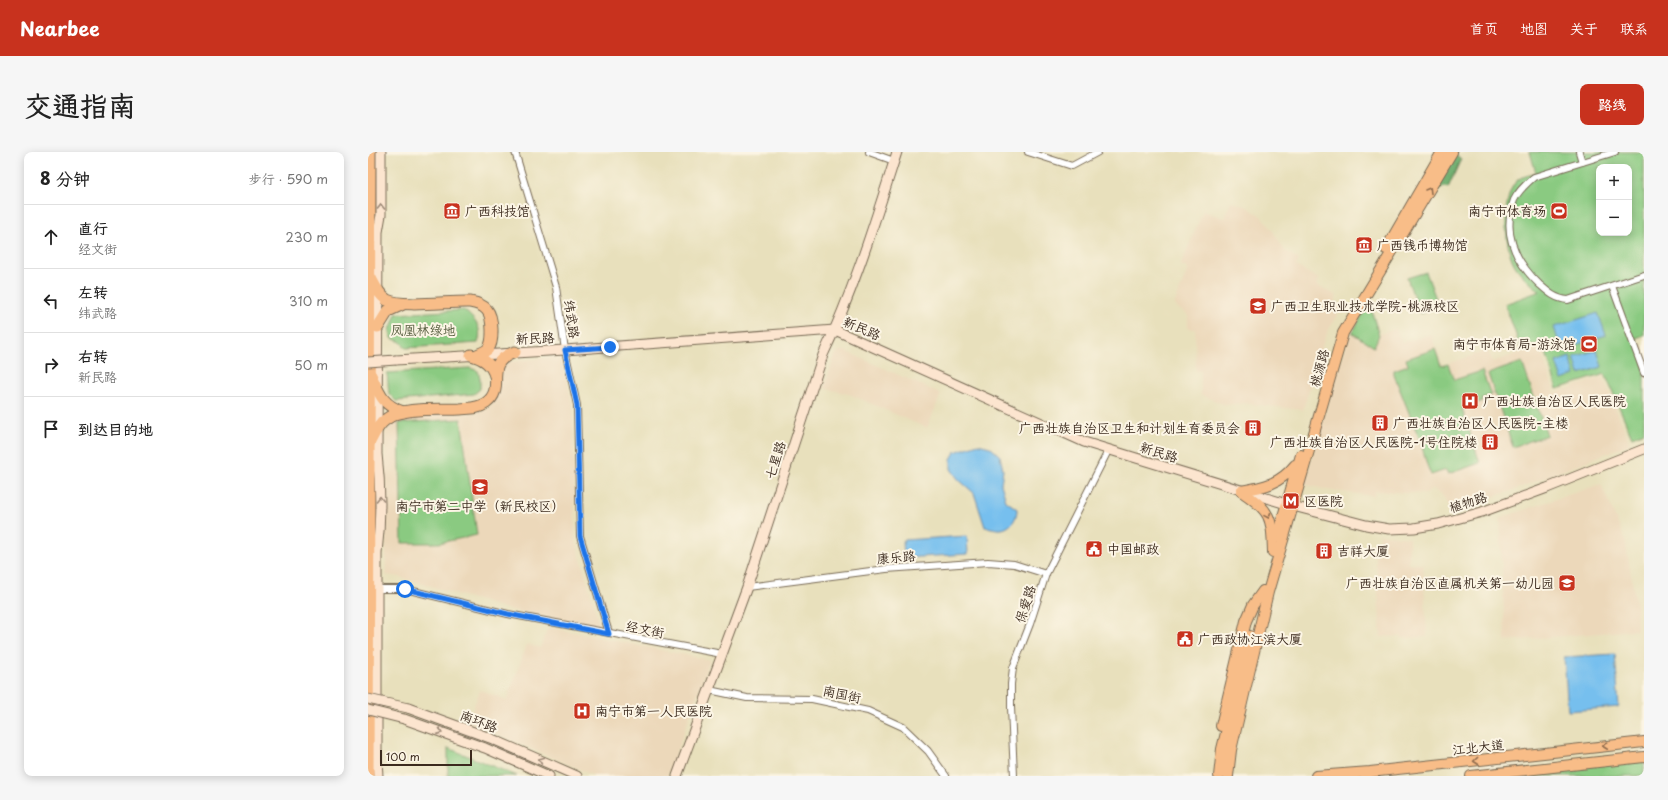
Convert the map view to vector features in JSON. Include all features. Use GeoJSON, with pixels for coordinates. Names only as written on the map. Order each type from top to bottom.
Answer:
{"type":"FeatureCollection","features":[{"type":"Feature","properties":{"kind":"highway"},"geometry":{"type":"LineString","coordinates":[[368,776],[370,152]]}},
{"type":"Feature","properties":{"kind":"highway"},"geometry":{"type":"LineString","coordinates":[[370,276],[378,291],[388,300],[403,304],[461,302],[479,304],[487,310],[492,325],[492,336],[489,348],[484,352],[473,355]]}},
{"type":"Feature","properties":{"kind":"highway"},"geometry":{"type":"LineString","coordinates":[[378,327],[388,311],[403,304]]}},
{"type":"Feature","properties":{"kind":"highway"},"geometry":{"type":"LineString","coordinates":[[492,336],[494,342],[501,349],[514,352]]}},
{"type":"Feature","properties":{"kind":"highway"},"geometry":{"type":"LineString","coordinates":[[369,443],[378,428],[386,419],[403,412],[474,408],[481,406],[492,398],[495,390],[496,369],[501,359],[514,352]]}},
{"type":"Feature","properties":{"kind":"highway"},"geometry":{"type":"LineString","coordinates":[[473,355],[485,361],[494,371],[495,377]]}},
{"type":"Feature","properties":{"kind":"highway"},"geometry":{"type":"LineString","coordinates":[[369,367],[378,390],[389,406],[403,412]]}},
{"type":"Feature","properties":{"kind":"main road"},"geometry":{"type":"LineString","coordinates":[[378,776],[377,553],[380,531],[380,476],[377,454],[378,232],[381,215],[381,152]]}},
{"type":"Feature","properties":{"kind":"main road","name":"桃源路"},"geometry":{"type":"LineString","coordinates":[[1265,591],[1289,505],[1300,458],[1339,331],[1447,153]]}},
{"type":"Feature","properties":{"kind":"main road","name":"桃源路"},"geometry":{"type":"LineString","coordinates":[[1260,612],[1273,552],[1343,333],[1447,153]]}},
{"type":"Feature","properties":{"kind":"main road","name":"七星路"},"geometry":{"type":"LineString","coordinates":[[677,776],[747,587],[824,355],[870,238],[895,156]]}},
{"type":"Feature","properties":{"kind":"main road","name":"新民路"},"geometry":{"type":"LineString","coordinates":[[369,367],[396,360],[565,350],[835,330],[1084,442],[1108,451],[1289,505]]}},
{"type":"Feature","properties":{"kind":"main road","name":"植物路"},"geometry":{"type":"LineString","coordinates":[[1289,505],[1366,525],[1389,529],[1414,528],[1438,524],[1482,512],[1540,491],[1644,449]]}},
{"type":"Feature","properties":{"kind":"main road"},"geometry":{"type":"LineString","coordinates":[[1241,491],[1265,486],[1277,481],[1288,474],[1300,458]]}},
{"type":"Feature","properties":{"kind":"main road"},"geometry":{"type":"LineString","coordinates":[[1241,491],[1258,502],[1266,510],[1270,522],[1273,552]]}},
{"type":"Feature","properties":{"kind":"main road"},"geometry":{"type":"LineString","coordinates":[[1213,776],[1217,741],[1246,621],[1253,605],[1265,591]]}},
{"type":"Feature","properties":{"kind":"main road"},"geometry":{"type":"LineString","coordinates":[[1234,776],[1239,741],[1264,637],[1268,612],[1265,591]]}},
{"type":"Feature","properties":{"kind":"main road"},"geometry":{"type":"LineString","coordinates":[[1220,776],[1222,749],[1260,612]]}},
{"type":"Feature","properties":{"kind":"main road"},"geometry":{"type":"LineString","coordinates":[[1228,776],[1231,750],[1260,612]]}},
{"type":"Feature","properties":{"kind":"main road","name":"南环路"},"geometry":{"type":"LineString","coordinates":[[368,699],[408,708],[490,738],[577,776]]}},
{"type":"Feature","properties":{"kind":"main road","name":"南环路"},"geometry":{"type":"LineString","coordinates":[[368,710],[404,719],[486,748],[549,776]]}},
{"type":"Feature","properties":{"kind":"main road","name":"江北大道"},"geometry":{"type":"LineString","coordinates":[[1316,776],[1370,772],[1644,742]]}},
{"type":"Feature","properties":{"kind":"main road"},"geometry":{"type":"LineString","coordinates":[[1471,776],[1644,757]]}},
{"type":"Feature","properties":{"kind":"street","name":"纬武路"},"geometry":{"type":"LineString","coordinates":[[515,152],[556,287],[565,350],[577,405],[580,536],[609,634]]}},
{"type":"Feature","properties":{"kind":"street"},"geometry":{"type":"LineString","coordinates":[[869,152],[895,156]]}},
{"type":"Feature","properties":{"kind":"street"},"geometry":{"type":"LineString","coordinates":[[1028,152],[1072,166],[1098,152]]}},
{"type":"Feature","properties":{"kind":"street"},"geometry":{"type":"LineString","coordinates":[[1579,152],[1582,162]]}},
{"type":"Feature","properties":{"kind":"street"},"geometry":{"type":"LineString","coordinates":[[1615,152],[1534,177],[1524,186],[1515,199],[1511,217],[1510,235],[1515,254],[1522,265],[1544,288],[1560,300],[1568,300],[1644,275]]}},
{"type":"Feature","properties":{"kind":"street"},"geometry":{"type":"LineString","coordinates":[[1612,286],[1644,373]]}},
{"type":"Feature","properties":{"kind":"street","name":"保爱路"},"geometry":{"type":"LineString","coordinates":[[1014,776],[1011,707],[1013,668],[1030,624],[1046,574],[1108,451]]}},
{"type":"Feature","properties":{"kind":"street","name":"康乐路"},"geometry":{"type":"LineString","coordinates":[[747,587],[886,569],[988,562],[1014,564],[1046,574]]}},
{"type":"Feature","properties":{"kind":"street","name":"经文街"},"geometry":{"type":"LineString","coordinates":[[377,589],[405,589],[508,614],[722,654]]}},
{"type":"Feature","properties":{"kind":"street","name":"南国街"},"geometry":{"type":"LineString","coordinates":[[708,690],[747,698],[812,699],[868,711],[903,727],[928,751],[946,776]]}},
{"type":"Feature","properties":{"kind":"shaded area","name":"广西卫生职业技术学院-桃源校区"},"geometry":{"type":"Polygon","coordinates":[[[1231,201],[1247,207],[1261,216],[1271,228],[1285,251],[1299,260],[1296,266],[1319,279],[1316,285],[1337,296],[1334,302],[1342,306],[1326,335],[1303,410],[1243,403],[1226,405],[1201,395],[1201,371],[1196,371],[1195,329],[1188,329],[1188,315],[1174,305],[1188,269],[1181,265],[1203,211],[1224,218],[1231,201]]]}},
{"type":"Feature","properties":{"kind":"shaded area","name":"广西壮族自治区人民医院"},"geometry":{"type":"Polygon","coordinates":[[[1369,301],[1379,334],[1396,329],[1402,343],[1431,334],[1442,366],[1488,350],[1493,362],[1539,346],[1555,393],[1603,377],[1630,444],[1514,490],[1462,506],[1449,508],[1443,496],[1432,488],[1426,494],[1375,491],[1374,496],[1328,490],[1304,484],[1346,343],[1369,301]]]}},
{"type":"Feature","properties":{"kind":"shaded area"},"geometry":{"type":"Polygon","coordinates":[[[839,351],[845,351],[941,394],[927,428],[849,394],[824,388],[835,355],[839,351]]]}},
{"type":"Feature","properties":{"kind":"shaded area","name":"南宁市第二中学（新民校区）"},"geometry":{"type":"Polygon","coordinates":[[[561,356],[573,407],[575,539],[600,627],[511,610],[400,577],[386,575],[385,434],[389,423],[400,416],[476,412],[491,405],[501,371],[509,362],[561,356]]]}},
{"type":"Feature","properties":{"kind":"shaded area","name":"广西壮族自治区直属机关第一幼儿园"},"geometry":{"type":"Polygon","coordinates":[[[1601,484],[1625,540],[1636,603],[1637,630],[1505,641],[1500,518],[1601,484]]]}},
{"type":"Feature","properties":{"kind":"shaded area"},"geometry":{"type":"Polygon","coordinates":[[[1380,534],[1409,538],[1409,564],[1423,564],[1427,637],[1381,637],[1375,549],[1380,549],[1380,534]]]}},
{"type":"Feature","properties":{"kind":"shaded area","name":"南宁市第一人民医院"},"geometry":{"type":"Polygon","coordinates":[[[548,627],[710,660],[668,776],[595,776],[468,722],[480,690],[507,700],[527,644],[540,648],[548,627]]]}},
{"type":"Feature","properties":{"kind":"green space"},"geometry":{"type":"Polygon","coordinates":[[[1530,152],[1644,152],[1644,335],[1636,338],[1644,361],[1644,432],[1632,437],[1605,374],[1557,389],[1543,342],[1521,349],[1505,304],[1540,291],[1521,274],[1512,259],[1509,248],[1506,222],[1509,196],[1513,186],[1521,178],[1536,173],[1530,152]]]}},
{"type":"Feature","properties":{"kind":"green space"},"geometry":{"type":"Polygon","coordinates":[[[1456,154],[1461,159],[1448,188],[1444,187],[1438,190],[1434,188],[1456,154]]]}},
{"type":"Feature","properties":{"kind":"green space"},"geometry":{"type":"Polygon","coordinates":[[[1426,272],[1439,307],[1420,314],[1407,278],[1426,272]]]}},
{"type":"Feature","properties":{"kind":"green space"},"geometry":{"type":"Polygon","coordinates":[[[1369,303],[1379,335],[1374,347],[1352,333],[1369,303]]]}},
{"type":"Feature","properties":{"kind":"green space","name":"凤凰林绿地"},"geometry":{"type":"Polygon","coordinates":[[[464,310],[472,317],[479,329],[478,343],[406,348],[401,342],[391,338],[390,330],[396,314],[464,310]]]}},
{"type":"Feature","properties":{"kind":"green space"},"geometry":{"type":"Polygon","coordinates":[[[1435,349],[1441,366],[1448,364],[1454,380],[1482,371],[1491,395],[1482,398],[1483,401],[1462,409],[1480,463],[1448,474],[1446,470],[1431,475],[1421,443],[1394,375],[1394,370],[1408,365],[1406,359],[1435,349]]]}},
{"type":"Feature","properties":{"kind":"green space"},"geometry":{"type":"Polygon","coordinates":[[[1522,362],[1547,435],[1513,447],[1488,374],[1522,362]]]}},
{"type":"Feature","properties":{"kind":"green space","name":"凤凰林绿地"},"geometry":{"type":"Polygon","coordinates":[[[470,368],[478,371],[480,379],[480,389],[474,394],[396,401],[389,394],[387,373],[470,368]]]}},
{"type":"Feature","properties":{"kind":"green space"},"geometry":{"type":"Polygon","coordinates":[[[461,419],[477,535],[439,543],[402,543],[399,423],[461,419]]]}},
{"type":"Feature","properties":{"kind":"green space"},"geometry":{"type":"Polygon","coordinates":[[[448,748],[517,776],[448,776],[448,748]]]}},
{"type":"Feature","properties":{"kind":"green space"},"geometry":{"type":"Polygon","coordinates":[[[1644,757],[1644,776],[1471,776],[1644,757]]]}},
{"type":"Feature","properties":{"kind":"water"},"geometry":{"type":"Polygon","coordinates":[[[1598,313],[1606,335],[1561,350],[1554,327],[1598,313]]]}},
{"type":"Feature","properties":{"kind":"water"},"geometry":{"type":"Polygon","coordinates":[[[1597,350],[1602,367],[1579,374],[1574,357],[1597,350]]]}},
{"type":"Feature","properties":{"kind":"water"},"geometry":{"type":"Polygon","coordinates":[[[1570,357],[1575,375],[1562,380],[1556,362],[1570,357]]]}},
{"type":"Feature","properties":{"kind":"water"},"geometry":{"type":"Polygon","coordinates":[[[978,444],[990,447],[1000,456],[1003,470],[1001,484],[1006,501],[1017,509],[1013,522],[1006,528],[998,529],[985,527],[974,493],[958,479],[951,469],[951,459],[955,452],[978,444]]]}},
{"type":"Feature","properties":{"kind":"water"},"geometry":{"type":"Polygon","coordinates":[[[967,536],[968,554],[904,558],[903,540],[967,536]]]}},
{"type":"Feature","properties":{"kind":"water"},"geometry":{"type":"Polygon","coordinates":[[[1615,654],[1619,707],[1568,711],[1564,657],[1615,654]]]}},
{"type":"Feature","properties":{"kind":"place","name":"广西科技馆"},"geometry":{"type":"Point","coordinates":[452,211]}},
{"type":"Feature","properties":{"kind":"place","name":"南宁市体育场"},"geometry":{"type":"Point","coordinates":[1559,211]}},
{"type":"Feature","properties":{"kind":"place","name":"广西钱币博物馆"},"geometry":{"type":"Point","coordinates":[1364,245]}},
{"type":"Feature","properties":{"kind":"place","name":"广西卫生职业技术学院-桃源校区"},"geometry":{"type":"Point","coordinates":[1258,306]}},
{"type":"Feature","properties":{"kind":"place","name":"南宁市体育局-游泳馆"},"geometry":{"type":"Point","coordinates":[1589,344]}},
{"type":"Feature","properties":{"kind":"place","name":"广西壮族自治区人民医院"},"geometry":{"type":"Point","coordinates":[1470,401]}},
{"type":"Feature","properties":{"kind":"place","name":"广西壮族自治区人民医院-主楼"},"geometry":{"type":"Point","coordinates":[1380,423]}},
{"type":"Feature","properties":{"kind":"place","name":"广西壮族自治区卫生和计划生育委员会"},"geometry":{"type":"Point","coordinates":[1253,428]}},
{"type":"Feature","properties":{"kind":"place","name":"广西壮族自治区人民医院-1号住院楼"},"geometry":{"type":"Point","coordinates":[1490,442]}},
{"type":"Feature","properties":{"kind":"place","name":"南宁市第二中学（新民校区）"},"geometry":{"type":"Point","coordinates":[480,487]}},
{"type":"Feature","properties":{"kind":"place","name":"区医院"},"geometry":{"type":"Point","coordinates":[1291,501]}},
{"type":"Feature","properties":{"kind":"place","name":"中国邮政"},"geometry":{"type":"Point","coordinates":[1094,549]}},
{"type":"Feature","properties":{"kind":"place","name":"吉祥大厦"},"geometry":{"type":"Point","coordinates":[1324,551]}},
{"type":"Feature","properties":{"kind":"place","name":"广西壮族自治区直属机关第一幼儿园"},"geometry":{"type":"Point","coordinates":[1567,583]}},
{"type":"Feature","properties":{"kind":"place","name":"广西政协江滨大厦"},"geometry":{"type":"Point","coordinates":[1185,639]}},
{"type":"Feature","properties":{"kind":"place","name":"南宁市第一人民医院"},"geometry":{"type":"Point","coordinates":[582,711]}},
{"type":"Feature","properties":{"kind":"route"},"geometry":{"type":"LineString","coordinates":[[405,589],[508,614],[609,634],[580,536],[577,405],[565,350],[610,347]]}}]}
